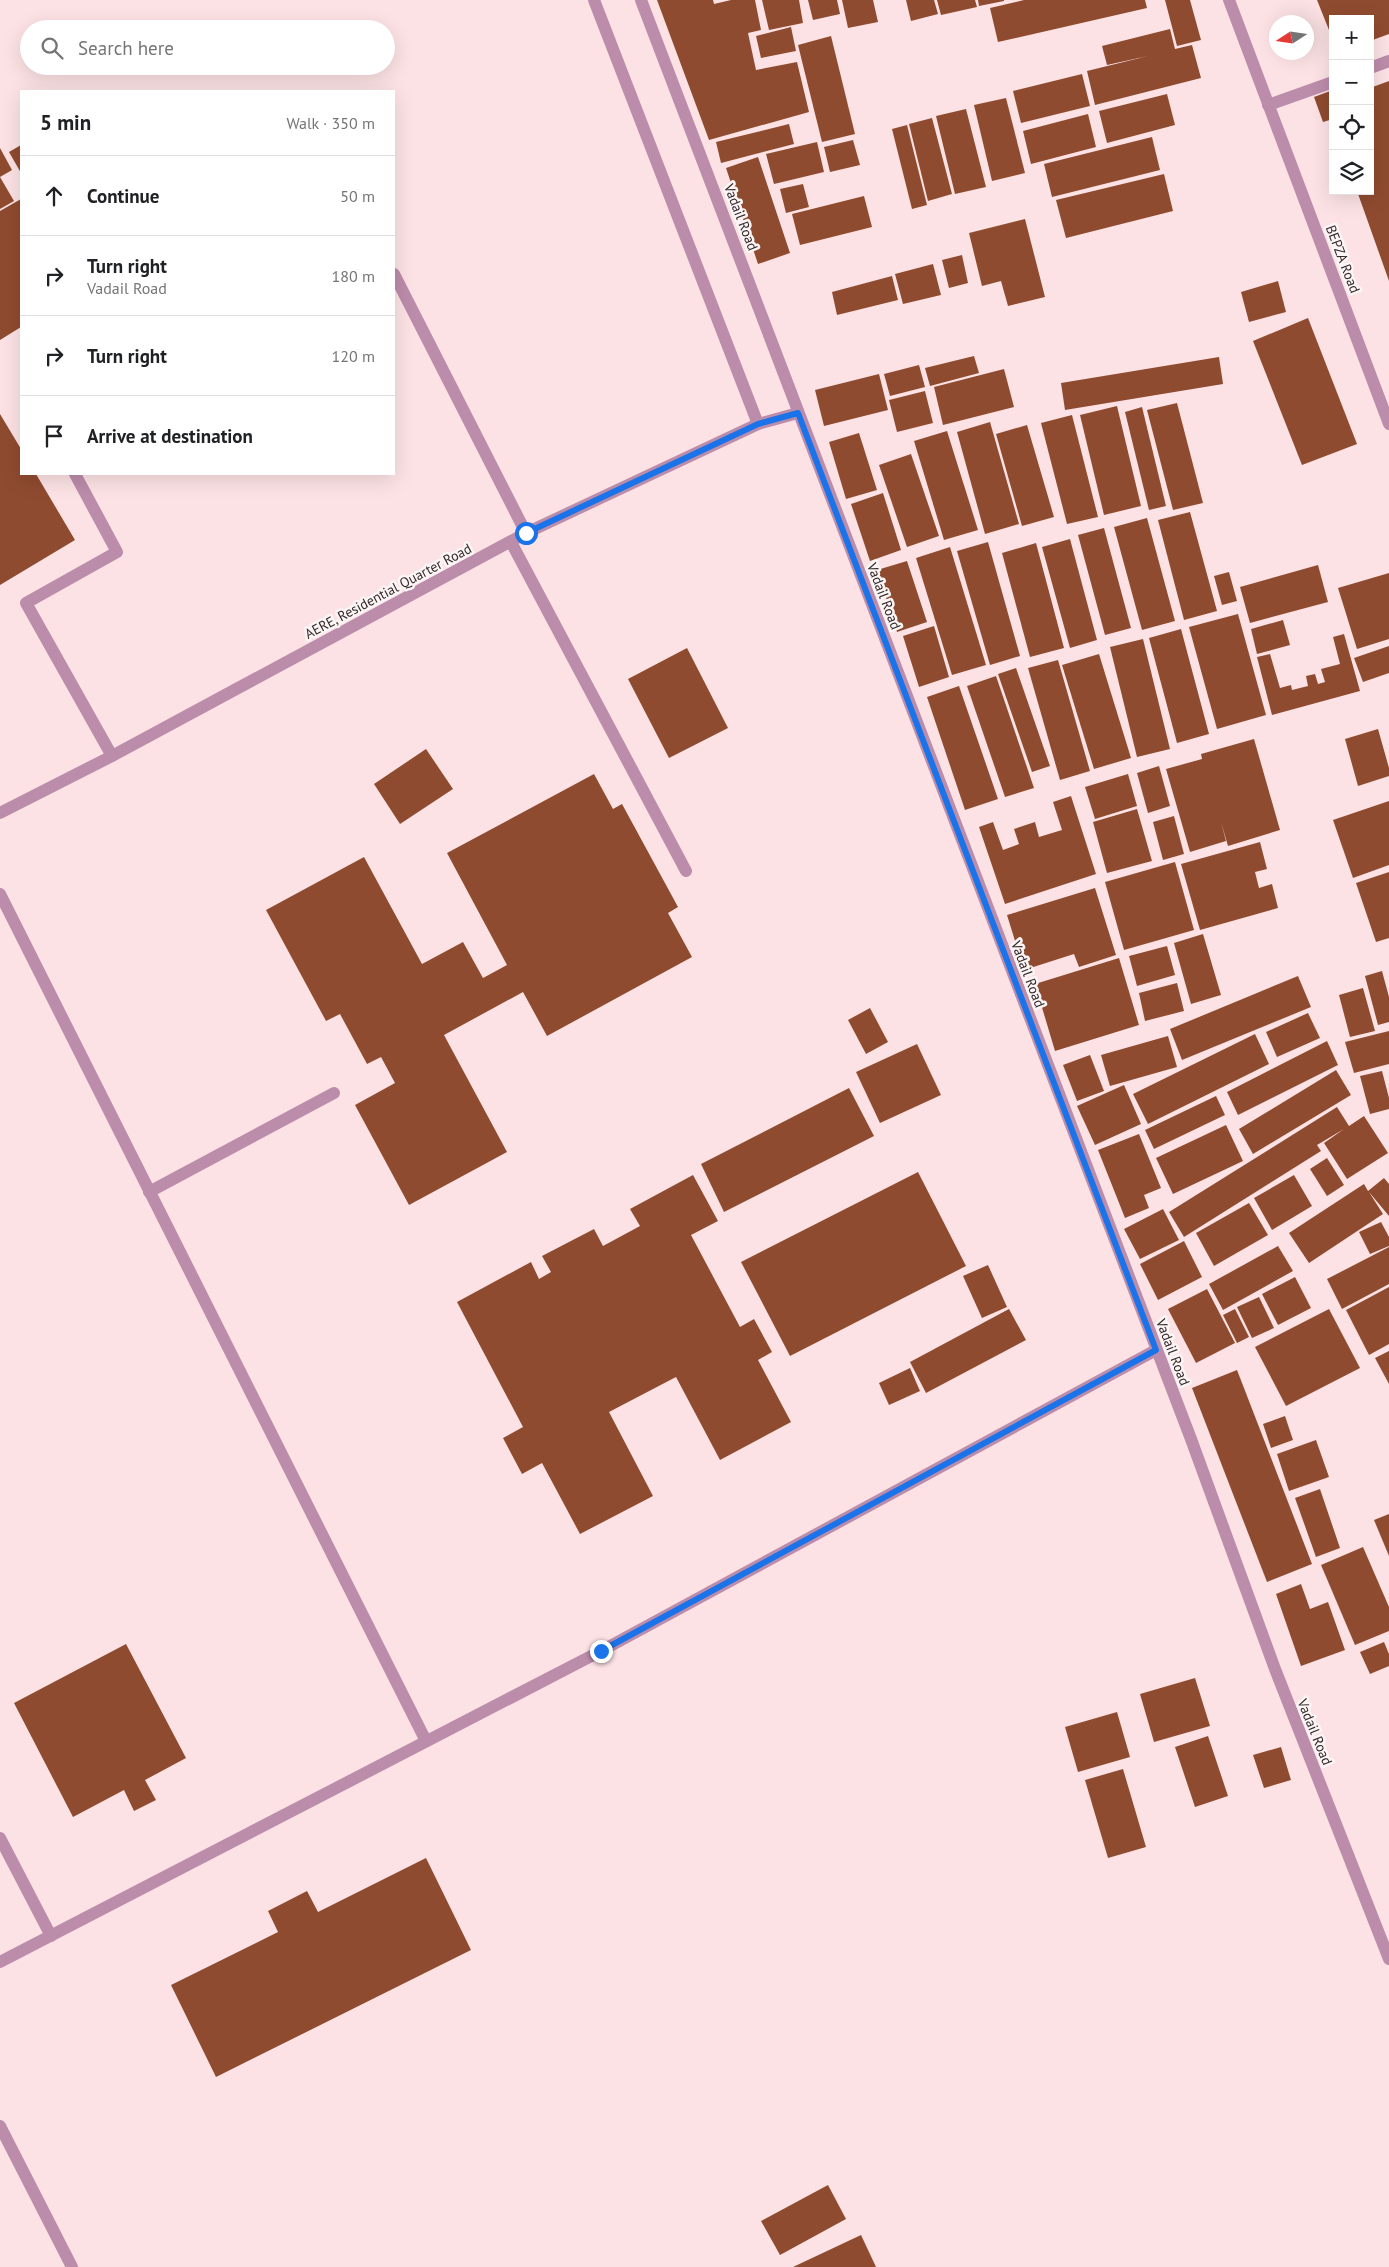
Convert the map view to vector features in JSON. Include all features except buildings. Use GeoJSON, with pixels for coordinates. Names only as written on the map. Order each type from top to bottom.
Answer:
{"type":"FeatureCollection","features":[{"type":"Feature","properties":{"kind":"street"},"geometry":{"type":"LineString","coordinates":[[594,0],[758,424]]}},
{"type":"Feature","properties":{"kind":"street","name":"Vadail Road"},"geometry":{"type":"LineString","coordinates":[[641,0],[1156,1350],[1274,1670],[1389,1959]]}},
{"type":"Feature","properties":{"kind":"street","name":"BEPZA Road"},"geometry":{"type":"LineString","coordinates":[[1229,0],[1389,424]]}},
{"type":"Feature","properties":{"kind":"street"},"geometry":{"type":"LineString","coordinates":[[1374,67],[1389,61]]}},
{"type":"Feature","properties":{"kind":"street"},"geometry":{"type":"LineString","coordinates":[[1268,105],[1329,83]]}},
{"type":"Feature","properties":{"kind":"street"},"geometry":{"type":"LineString","coordinates":[[395,276],[526,533]]}},
{"type":"Feature","properties":{"kind":"street","name":"AERE, Residential Quarter Road"},"geometry":{"type":"LineString","coordinates":[[0,813],[112,756],[526,533],[758,424],[798,413]]}},
{"type":"Feature","properties":{"kind":"street"},"geometry":{"type":"LineString","coordinates":[[76,475],[117,552],[26,603],[112,756]]}},
{"type":"Feature","properties":{"kind":"street"},"geometry":{"type":"LineString","coordinates":[[511,542],[686,871]]}},
{"type":"Feature","properties":{"kind":"street"},"geometry":{"type":"LineString","coordinates":[[0,894],[426,1741]]}},
{"type":"Feature","properties":{"kind":"street"},"geometry":{"type":"LineString","coordinates":[[149,1192],[334,1093]]}},
{"type":"Feature","properties":{"kind":"street"},"geometry":{"type":"LineString","coordinates":[[0,1962],[601,1651],[1156,1350]]}},
{"type":"Feature","properties":{"kind":"street"},"geometry":{"type":"LineString","coordinates":[[0,1838],[51,1936]]}},
{"type":"Feature","properties":{"kind":"street"},"geometry":{"type":"LineString","coordinates":[[0,2126],[72,2267]]}},
{"type":"Feature","properties":{"kind":"route"},"geometry":{"type":"LineString","coordinates":[[526,533],[758,424],[798,413],[1156,1350],[601,1651]]}}]}
